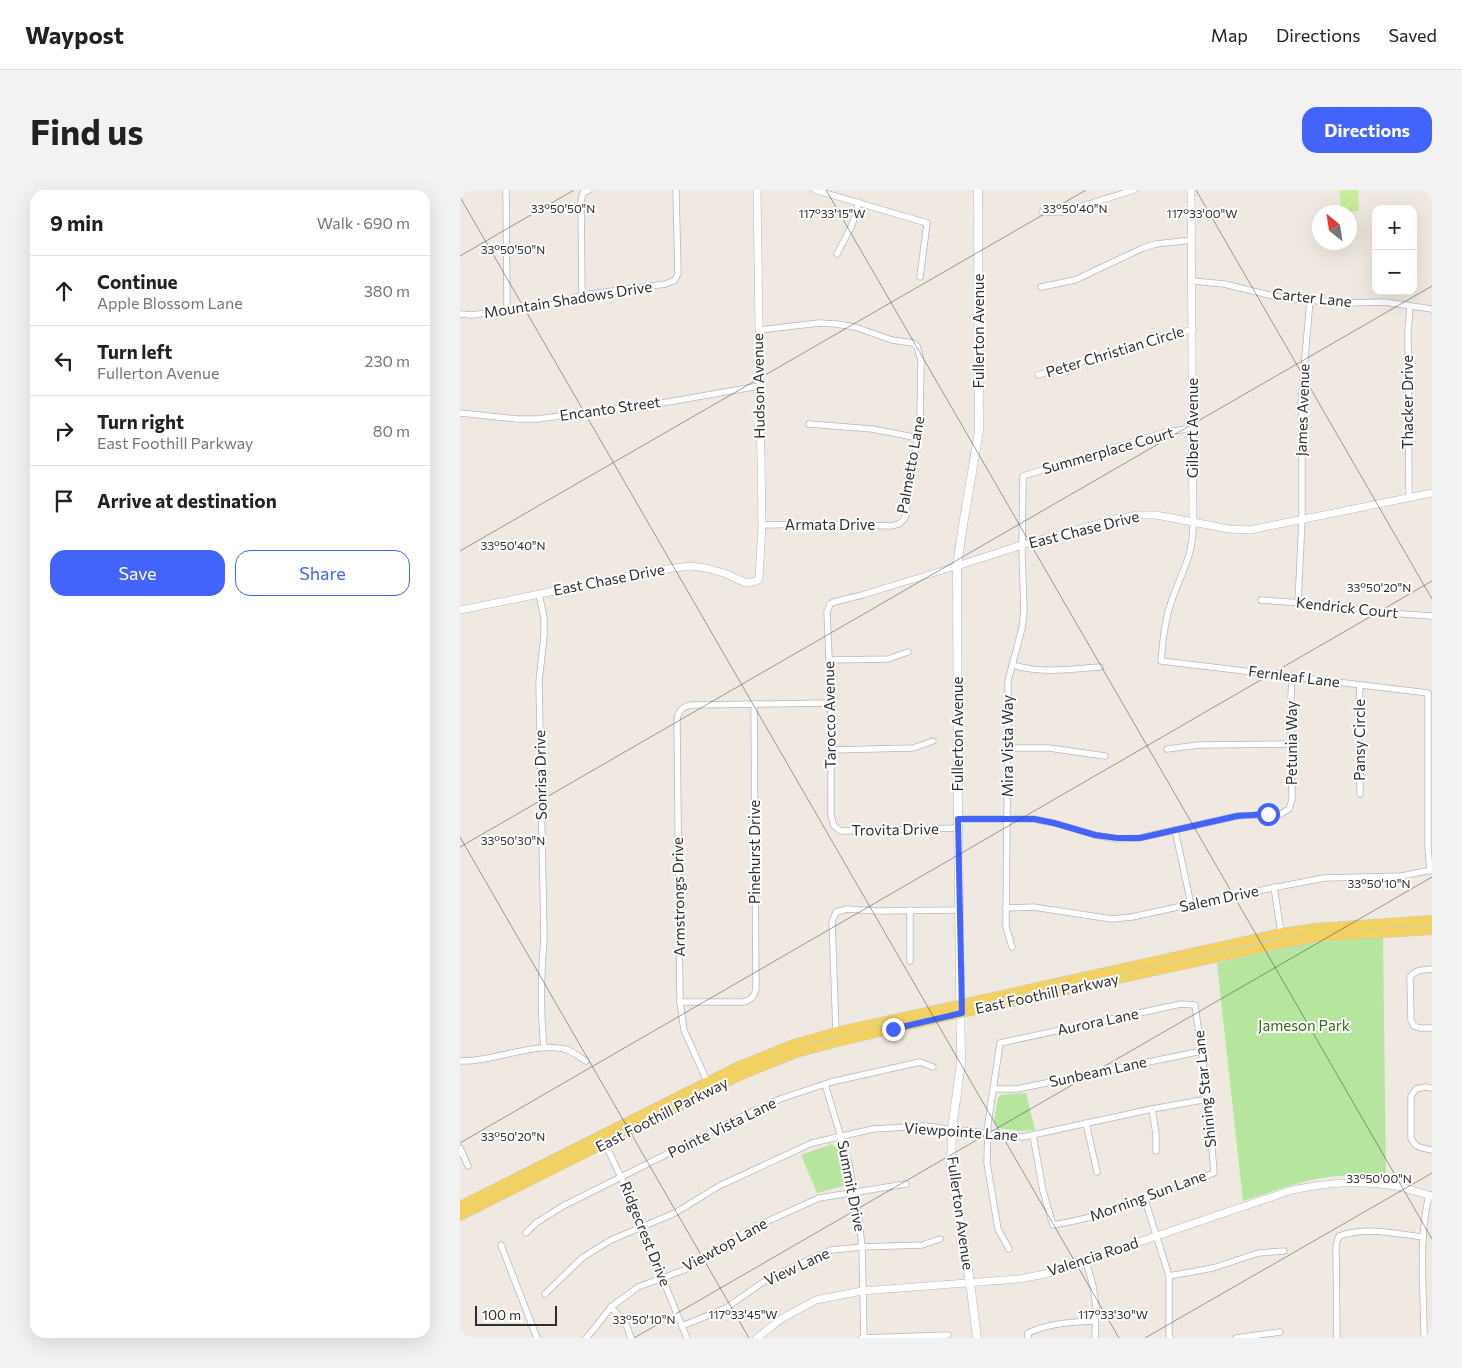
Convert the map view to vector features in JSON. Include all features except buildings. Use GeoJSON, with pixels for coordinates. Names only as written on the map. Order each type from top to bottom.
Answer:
{"type":"FeatureCollection","features":[{"type":"Feature","properties":{"kind":"main road","name":"Fullerton Avenue"},"geometry":{"type":"LineString","coordinates":[[977,1338],[951,1166],[952,1129],[961,1063],[962,1013],[958,828],[957,566],[979,431],[978,190]]}},
{"type":"Feature","properties":{"kind":"main road","name":"East Foothill Parkway"},"geometry":{"type":"LineString","coordinates":[[460,1206],[708,1081],[765,1054],[794,1044],[836,1032],[1281,933],[1316,928],[1432,920]]}},
{"type":"Feature","properties":{"kind":"main road","name":"East Foothill Parkway"},"geometry":{"type":"LineString","coordinates":[[460,1216],[741,1075],[796,1053],[962,1013],[1283,943],[1317,937],[1432,930]]}},
{"type":"Feature","properties":{"kind":"street"},"geometry":{"type":"LineString","coordinates":[[506,190],[507,309]]}},
{"type":"Feature","properties":{"kind":"street","name":"Mountain Shadows Drive"},"geometry":{"type":"LineString","coordinates":[[460,314],[556,304],[582,295],[666,284],[675,280],[678,273],[676,190]]}},
{"type":"Feature","properties":{"kind":"street","name":"Hudson Avenue"},"geometry":{"type":"LineString","coordinates":[[756,581],[760,575],[762,525],[757,190]]}},
{"type":"Feature","properties":{"kind":"street"},"geometry":{"type":"LineString","coordinates":[[815,190],[927,223],[920,277]]}},
{"type":"Feature","properties":{"kind":"street"},"geometry":{"type":"LineString","coordinates":[[1042,212],[1063,212],[1134,190]]}},
{"type":"Feature","properties":{"kind":"street","name":"Gilbert Avenue"},"geometry":{"type":"LineString","coordinates":[[1161,661],[1165,625],[1173,598],[1188,564],[1194,539],[1191,190]]}},
{"type":"Feature","properties":{"kind":"street"},"geometry":{"type":"LineString","coordinates":[[582,295],[581,201],[586,191]]}},
{"type":"Feature","properties":{"kind":"street"},"geometry":{"type":"LineString","coordinates":[[837,254],[852,225],[859,202]]}},
{"type":"Feature","properties":{"kind":"street"},"geometry":{"type":"LineString","coordinates":[[1041,287],[1075,280],[1143,248],[1156,244],[1192,240]]}},
{"type":"Feature","properties":{"kind":"street","name":"Carter Lane"},"geometry":{"type":"LineString","coordinates":[[1192,281],[1224,284],[1282,298],[1344,304],[1385,302],[1432,309]]}},
{"type":"Feature","properties":{"kind":"street","name":"James Avenue"},"geometry":{"type":"LineString","coordinates":[[1298,603],[1302,519],[1302,392],[1310,300]]}},
{"type":"Feature","properties":{"kind":"street","name":"Thacker Drive"},"geometry":{"type":"LineString","coordinates":[[1409,498],[1408,331],[1410,307]]}},
{"type":"Feature","properties":{"kind":"street","name":"Palmetto Lane"},"geometry":{"type":"LineString","coordinates":[[758,330],[819,323],[836,324],[854,327],[892,340],[913,343],[917,346],[921,361],[919,438],[905,518],[899,524]]}},
{"type":"Feature","properties":{"kind":"street","name":"Peter Christian Circle"},"geometry":{"type":"LineString","coordinates":[[1038,375],[1193,329]]}},
{"type":"Feature","properties":{"kind":"street","name":"Encanto Street"},"geometry":{"type":"LineString","coordinates":[[460,413],[536,419],[668,402],[759,386]]}},
{"type":"Feature","properties":{"kind":"street"},"geometry":{"type":"LineString","coordinates":[[809,424],[872,429],[919,438]]}},
{"type":"Feature","properties":{"kind":"street","name":"Summerplace Court"},"geometry":{"type":"LineString","coordinates":[[1023,476],[1166,432],[1194,428]]}},
{"type":"Feature","properties":{"kind":"street","name":"Mira Vista Way"},"geometry":{"type":"LineString","coordinates":[[1012,947],[1006,927],[1008,681],[1024,612],[1022,545],[1023,476]]}},
{"type":"Feature","properties":{"kind":"street","name":"East Chase Drive"},"geometry":{"type":"LineString","coordinates":[[830,604],[1022,545],[1130,516],[1156,515],[1229,529],[1250,530],[1432,493]]}},
{"type":"Feature","properties":{"kind":"street","name":"Armata Drive"},"geometry":{"type":"LineString","coordinates":[[762,525],[891,526],[899,524]]}},
{"type":"Feature","properties":{"kind":"street","name":"East Chase Drive"},"geometry":{"type":"LineString","coordinates":[[460,610],[660,570],[690,566],[724,573],[746,584],[756,581]]}},
{"type":"Feature","properties":{"kind":"street","name":"Sonrisa Drive"},"geometry":{"type":"LineString","coordinates":[[539,594],[544,618],[539,682],[544,939],[541,977],[544,1047]]}},
{"type":"Feature","properties":{"kind":"street","name":"Kendrick Court"},"geometry":{"type":"LineString","coordinates":[[1261,600],[1332,605],[1389,613],[1432,616]]}},
{"type":"Feature","properties":{"kind":"street","name":"Tarocco Avenue"},"geometry":{"type":"LineString","coordinates":[[830,604],[827,612],[831,704],[831,815],[834,826]]}},
{"type":"Feature","properties":{"kind":"street"},"geometry":{"type":"LineString","coordinates":[[830,660],[888,659],[908,652]]}},
{"type":"Feature","properties":{"kind":"street","name":"Fernleaf Lane"},"geometry":{"type":"LineString","coordinates":[[1161,661],[1428,693],[1428,848],[1431,871]]}},
{"type":"Feature","properties":{"kind":"street"},"geometry":{"type":"LineString","coordinates":[[1013,665],[1027,670],[1051,671],[1100,667]]}},
{"type":"Feature","properties":{"kind":"street","name":"Petunia Way"},"geometry":{"type":"LineString","coordinates":[[1175,830],[1237,816],[1281,814],[1289,810],[1292,800],[1292,677]]}},
{"type":"Feature","properties":{"kind":"street","name":"Pansy Circle"},"geometry":{"type":"LineString","coordinates":[[1360,685],[1360,794]]}},
{"type":"Feature","properties":{"kind":"street"},"geometry":{"type":"LineString","coordinates":[[754,704],[831,704]]}},
{"type":"Feature","properties":{"kind":"street","name":"Armstrongs Drive"},"geometry":{"type":"LineString","coordinates":[[708,1081],[684,1030],[680,1002],[677,719],[681,708],[691,705],[754,704]]}},
{"type":"Feature","properties":{"kind":"street","name":"Pinehurst Drive"},"geometry":{"type":"LineString","coordinates":[[680,1002],[744,1002],[752,999],[756,988],[754,704]]}},
{"type":"Feature","properties":{"kind":"street"},"geometry":{"type":"LineString","coordinates":[[831,750],[913,748],[933,741]]}},
{"type":"Feature","properties":{"kind":"street"},"geometry":{"type":"LineString","coordinates":[[1167,749],[1199,745],[1291,744]]}},
{"type":"Feature","properties":{"kind":"street"},"geometry":{"type":"LineString","coordinates":[[1007,748],[1050,748],[1105,756]]}},
{"type":"Feature","properties":{"kind":"street"},"geometry":{"type":"LineString","coordinates":[[958,819],[1034,819],[1095,835],[1117,838],[1140,838],[1175,830],[1191,904]]}},
{"type":"Feature","properties":{"kind":"street","name":"Trovita Drive"},"geometry":{"type":"LineString","coordinates":[[834,826],[842,831],[958,828]]}},
{"type":"Feature","properties":{"kind":"street","name":"Salem Drive"},"geometry":{"type":"LineString","coordinates":[[1006,908],[1033,907],[1112,918],[1132,917],[1324,878],[1401,876],[1431,871]]}},
{"type":"Feature","properties":{"kind":"street"},"geometry":{"type":"LineString","coordinates":[[1274,887],[1281,933]]}},
{"type":"Feature","properties":{"kind":"street"},"geometry":{"type":"LineString","coordinates":[[836,1032],[833,917],[841,910],[848,909],[877,911],[960,910]]}},
{"type":"Feature","properties":{"kind":"street"},"geometry":{"type":"LineString","coordinates":[[910,910],[910,961]]}},
{"type":"Feature","properties":{"kind":"street"},"geometry":{"type":"LineString","coordinates":[[1432,970],[1414,972],[1410,978],[1411,1020],[1414,1026],[1432,1028]]}},
{"type":"Feature","properties":{"kind":"street","name":"Aurora Lane"},"geometry":{"type":"LineString","coordinates":[[994,1089],[1000,1043],[1181,1004],[1195,1005]]}},
{"type":"Feature","properties":{"kind":"street","name":"Shining Star Lane"},"geometry":{"type":"LineString","coordinates":[[1195,1005],[1208,1099],[1214,1173]]}},
{"type":"Feature","properties":{"kind":"street"},"geometry":{"type":"LineString","coordinates":[[460,1060],[490,1059],[544,1047],[567,1050],[586,1061]]}},
{"type":"Feature","properties":{"kind":"street","name":"Sunbeam Lane"},"geometry":{"type":"LineString","coordinates":[[994,1089],[1017,1089],[1202,1051]]}},
{"type":"Feature","properties":{"kind":"street","name":"Pointe Vista Lane"},"geometry":{"type":"LineString","coordinates":[[526,1233],[536,1223],[563,1206],[772,1103],[825,1084],[920,1062],[933,1067]]}},
{"type":"Feature","properties":{"kind":"street","name":"Summit Drive"},"geometry":{"type":"LineString","coordinates":[[825,1084],[841,1136],[854,1191],[862,1246],[863,1338]]}},
{"type":"Feature","properties":{"kind":"street"},"geometry":{"type":"LineString","coordinates":[[1432,1088],[1416,1089],[1411,1096],[1411,1138],[1418,1148],[1432,1150]]}},
{"type":"Feature","properties":{"kind":"street"},"geometry":{"type":"LineString","coordinates":[[994,1089],[987,1132],[987,1163],[998,1229],[1009,1249]]}},
{"type":"Feature","properties":{"kind":"street","name":"Viewpointe Lane"},"geometry":{"type":"LineString","coordinates":[[545,1294],[582,1258],[612,1240],[675,1213],[719,1186],[812,1143],[872,1129],[892,1127],[924,1126],[1023,1137],[1033,1136],[1152,1108],[1208,1099]]}},
{"type":"Feature","properties":{"kind":"street"},"geometry":{"type":"LineString","coordinates":[[1152,1108],[1156,1134],[1156,1151]]}},
{"type":"Feature","properties":{"kind":"street"},"geometry":{"type":"LineString","coordinates":[[1086,1123],[1097,1172]]}},
{"type":"Feature","properties":{"kind":"street","name":"Morning Sun Lane"},"geometry":{"type":"LineString","coordinates":[[1033,1136],[1042,1191],[1053,1225],[1078,1221],[1145,1200],[1214,1173]]}},
{"type":"Feature","properties":{"kind":"street","name":"Ridgecrest Drive"},"geometry":{"type":"LineString","coordinates":[[605,1144],[643,1227],[687,1338]]}},
{"type":"Feature","properties":{"kind":"street"},"geometry":{"type":"LineString","coordinates":[[460,1148],[468,1166]]}},
{"type":"Feature","properties":{"kind":"street","name":"Valencia Road"},"geometry":{"type":"LineString","coordinates":[[757,1338],[781,1319],[816,1300],[862,1290],[1019,1279],[1045,1274],[1292,1190],[1331,1183],[1361,1182],[1396,1186],[1431,1196]]}},
{"type":"Feature","properties":{"kind":"street","name":"Viewtop Lane"},"geometry":{"type":"LineString","coordinates":[[586,1338],[611,1307],[638,1287],[684,1270],[704,1260],[736,1237],[798,1207],[819,1198],[906,1184]]}},
{"type":"Feature","properties":{"kind":"street"},"geometry":{"type":"LineString","coordinates":[[1424,1338],[1423,1238],[1425,1217],[1431,1196]]}},
{"type":"Feature","properties":{"kind":"street"},"geometry":{"type":"LineString","coordinates":[[1145,1200],[1169,1276],[1168,1336],[1170,1338]]}},
{"type":"Feature","properties":{"kind":"street"},"geometry":{"type":"LineString","coordinates":[[1337,1338],[1336,1245],[1339,1236],[1347,1232],[1380,1231],[1423,1238]]}},
{"type":"Feature","properties":{"kind":"street","name":"View Lane"},"geometry":{"type":"LineString","coordinates":[[682,1326],[726,1308],[769,1278],[831,1250],[862,1246],[922,1245],[940,1239]]}},
{"type":"Feature","properties":{"kind":"street"},"geometry":{"type":"LineString","coordinates":[[501,1244],[537,1338]]}},
{"type":"Feature","properties":{"kind":"street"},"geometry":{"type":"LineString","coordinates":[[1169,1276],[1213,1268],[1258,1253],[1284,1251]]}},
{"type":"Feature","properties":{"kind":"street"},"geometry":{"type":"LineString","coordinates":[[1086,1261],[1096,1306],[1095,1338]]}},
{"type":"Feature","properties":{"kind":"street"},"geometry":{"type":"LineString","coordinates":[[611,1307],[626,1324],[631,1338]]}},
{"type":"Feature","properties":{"kind":"street"},"geometry":{"type":"LineString","coordinates":[[1028,1335],[1035,1329],[1072,1322],[1095,1321]]}},
{"type":"Feature","properties":{"kind":"street"},"geometry":{"type":"LineString","coordinates":[[1236,1338],[1280,1332]]}},
{"type":"Feature","properties":{"kind":"street"},"geometry":{"type":"LineString","coordinates":[[863,1338],[948,1335]]}},
{"type":"Feature","properties":{"kind":"green space"},"geometry":{"type":"Polygon","coordinates":[[[1340,190],[1358,190],[1359,211],[1357,211],[1357,205],[1341,205],[1340,190]]]}},
{"type":"Feature","properties":{"kind":"green space","name":"Jameson Park"},"geometry":{"type":"Polygon","coordinates":[[[1383,937],[1386,1178],[1324,1177],[1288,1186],[1243,1201],[1217,963],[1299,944],[1383,937]]]}},
{"type":"Feature","properties":{"kind":"green space"},"geometry":{"type":"Polygon","coordinates":[[[1026,1093],[1035,1130],[1023,1131],[998,1128],[994,1121],[998,1098],[1001,1095],[1026,1093]]]}},
{"type":"Feature","properties":{"kind":"green space"},"geometry":{"type":"Polygon","coordinates":[[[832,1144],[838,1149],[845,1181],[843,1186],[817,1193],[801,1155],[832,1144]]]}},
{"type":"Feature","properties":{"kind":"route"},"geometry":{"type":"LineString","coordinates":[[893,1029],[962,1013],[958,819],[1034,819],[1095,835],[1117,838],[1140,838],[1237,816],[1268,814]]}}]}
